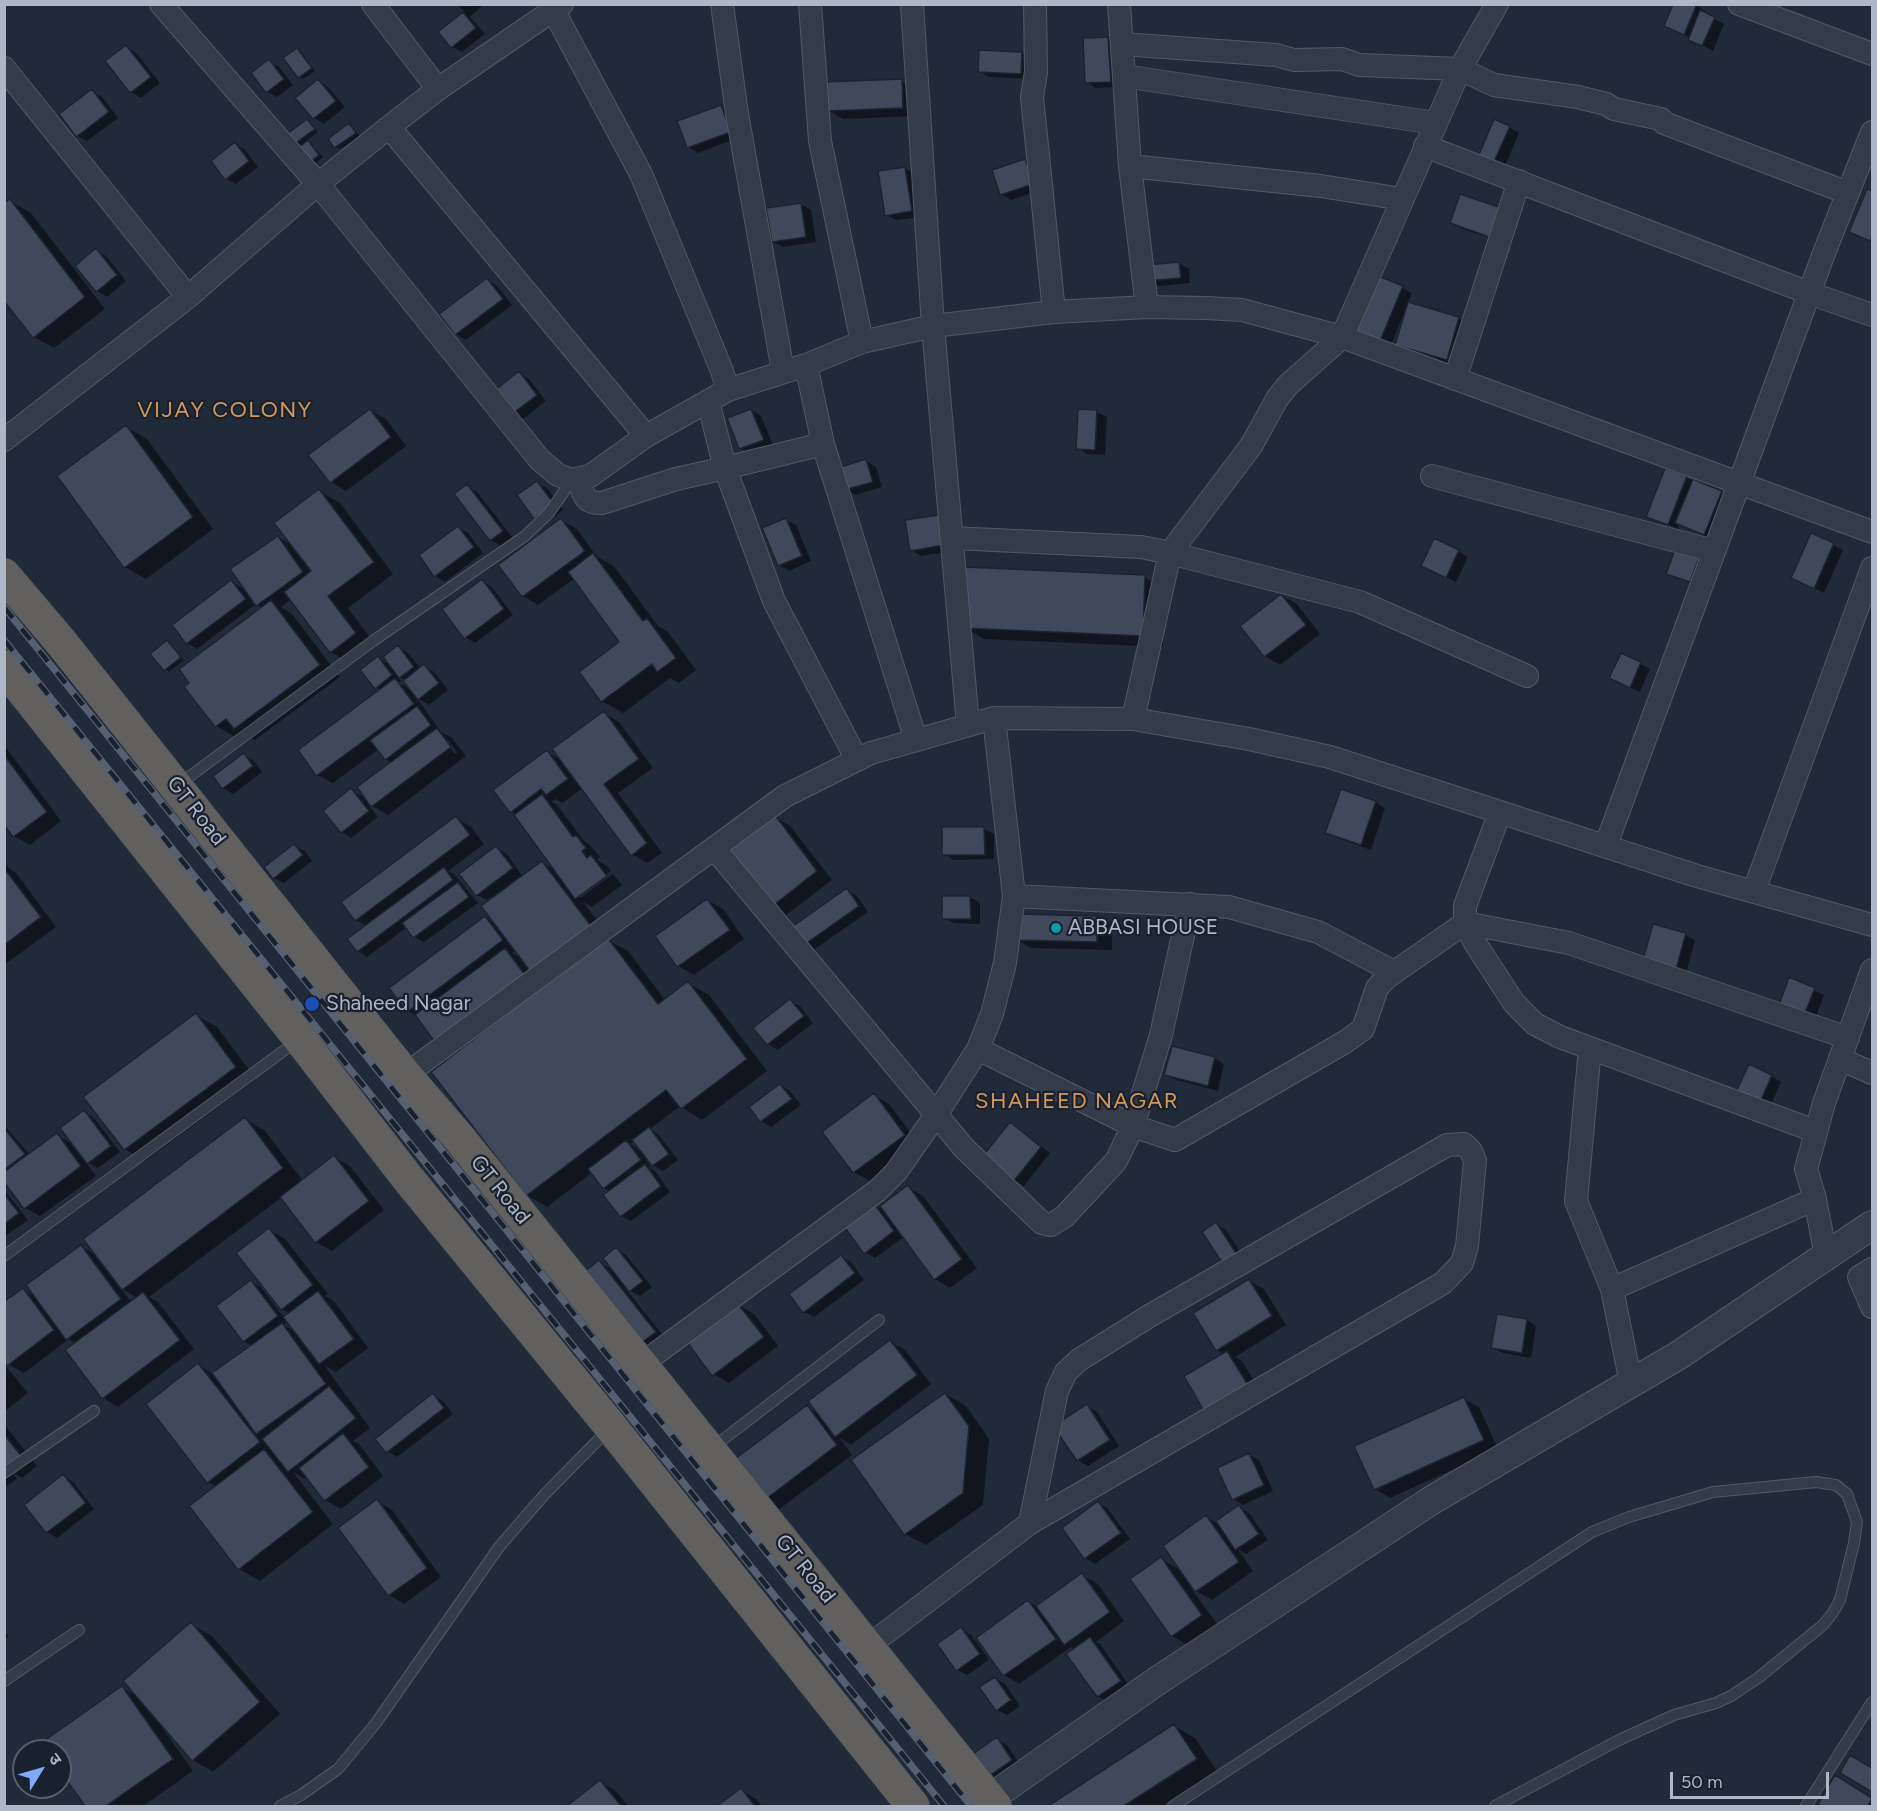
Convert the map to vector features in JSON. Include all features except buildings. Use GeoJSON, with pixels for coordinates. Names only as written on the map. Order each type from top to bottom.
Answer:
{"type":"FeatureCollection","features":[{"type":"Feature","properties":{"kind":"highway","name":"GT Road"},"geometry":{"type":"LineString","coordinates":[[4,574],[405,1076],[460,1139],[992,1803]]}},
{"type":"Feature","properties":{"kind":"highway"},"geometry":{"type":"LineString","coordinates":[[4,667],[406,1176],[611,1427],[914,1806]]}},
{"type":"Feature","properties":{"kind":"street"},"geometry":{"type":"LineString","coordinates":[[161,4],[318,184],[540,460],[558,475],[576,479],[590,476],[646,436],[718,395],[806,365],[862,342],[933,326],[1054,312],[1147,307],[1242,310],[1342,337],[1872,532]]}},
{"type":"Feature","properties":{"kind":"street"},"geometry":{"type":"LineString","coordinates":[[373,4],[438,89]]}},
{"type":"Feature","properties":{"kind":"street"},"geometry":{"type":"LineString","coordinates":[[722,4],[737,114],[783,371]]}},
{"type":"Feature","properties":{"kind":"street"},"geometry":{"type":"LineString","coordinates":[[810,4],[820,141],[862,342]]}},
{"type":"Feature","properties":{"kind":"street"},"geometry":{"type":"LineString","coordinates":[[912,4],[933,326],[968,725]]}},
{"type":"Feature","properties":{"kind":"street"},"geometry":{"type":"LineString","coordinates":[[1035,4],[1035,72],[1032,98],[1054,312]]}},
{"type":"Feature","properties":{"kind":"street"},"geometry":{"type":"LineString","coordinates":[[1119,4],[1130,166],[1147,307]]}},
{"type":"Feature","properties":{"kind":"street"},"geometry":{"type":"LineString","coordinates":[[1133,719],[1170,553],[1251,446],[1277,399],[1288,385],[1342,337],[1460,69],[1497,4]]}},
{"type":"Feature","properties":{"kind":"street"},"geometry":{"type":"LineString","coordinates":[[1740,4],[1872,54]]}},
{"type":"Feature","properties":{"kind":"street"},"geometry":{"type":"LineString","coordinates":[[4,440],[188,297],[318,184],[389,127],[438,89],[555,6],[641,174],[723,371],[718,395],[725,468],[774,601],[857,760]]}},
{"type":"Feature","properties":{"kind":"street"},"geometry":{"type":"LineString","coordinates":[[1122,44],[1276,55],[1294,60],[1342,59],[1359,65],[1460,69],[1494,85],[1578,97],[1606,104],[1614,109],[1655,117],[1664,123],[1848,193]]}},
{"type":"Feature","properties":{"kind":"street"},"geometry":{"type":"LineString","coordinates":[[4,68],[188,297]]}},
{"type":"Feature","properties":{"kind":"street"},"geometry":{"type":"LineString","coordinates":[[1124,76],[1436,123]]}},
{"type":"Feature","properties":{"kind":"street"},"geometry":{"type":"LineString","coordinates":[[389,127],[646,436]]}},
{"type":"Feature","properties":{"kind":"street"},"geometry":{"type":"LineString","coordinates":[[1606,845],[1809,292],[1872,132]]}},
{"type":"Feature","properties":{"kind":"street"},"geometry":{"type":"LineString","coordinates":[[1425,146],[1872,315]]}},
{"type":"Feature","properties":{"kind":"street"},"geometry":{"type":"LineString","coordinates":[[1130,166],[1321,186],[1401,199]]}},
{"type":"Feature","properties":{"kind":"street"},"geometry":{"type":"LineString","coordinates":[[1455,379],[1519,181]]}},
{"type":"Feature","properties":{"kind":"street"},"geometry":{"type":"LineString","coordinates":[[806,365],[823,444],[916,740]]}},
{"type":"Feature","properties":{"kind":"street"},"geometry":{"type":"LineString","coordinates":[[576,479],[586,499],[593,503],[602,503],[676,479],[823,444]]}},
{"type":"Feature","properties":{"kind":"street"},"geometry":{"type":"LineString","coordinates":[[1432,476],[1714,551]]}},
{"type":"Feature","properties":{"kind":"street"},"geometry":{"type":"LineString","coordinates":[[952,538],[1141,548],[1170,553],[1360,602],[1527,676]]}},
{"type":"Feature","properties":{"kind":"street"},"geometry":{"type":"LineString","coordinates":[[1754,891],[1872,568]]}},
{"type":"Feature","properties":{"kind":"street"},"geometry":{"type":"LineString","coordinates":[[640,1365],[877,1191],[896,1172],[978,1049],[992,1014],[1005,963],[1014,897],[994,718]]}},
{"type":"Feature","properties":{"kind":"street"},"geometry":{"type":"LineString","coordinates":[[405,1076],[785,796],[871,753],[994,718],[1133,719],[1248,739],[1330,757],[1697,876],[1872,926]]}},
{"type":"Feature","properties":{"kind":"street"},"geometry":{"type":"LineString","coordinates":[[1500,812],[1465,906],[1465,923],[1475,943],[1514,1003],[1535,1024],[1560,1036],[1815,1131]]}},
{"type":"Feature","properties":{"kind":"street"},"geometry":{"type":"LineString","coordinates":[[714,848],[964,1148],[1029,1212],[1042,1223],[1051,1225],[1065,1216],[1116,1161],[1132,1126],[1161,1035],[1190,904]]}},
{"type":"Feature","properties":{"kind":"street"},"geometry":{"type":"LineString","coordinates":[[1014,897],[1229,907],[1318,932],[1394,972]]}},
{"type":"Feature","properties":{"kind":"street"},"geometry":{"type":"LineString","coordinates":[[978,1049],[1132,1126],[1175,1140],[1345,1042],[1363,1029],[1377,988],[1394,972],[1465,923],[1569,943],[1844,1049],[1872,1073]]}},
{"type":"Feature","properties":{"kind":"street"},"geometry":{"type":"LineString","coordinates":[[1826,1256],[1815,1199],[1806,1169],[1815,1131],[1872,970]]}},
{"type":"Feature","properties":{"kind":"street"},"geometry":{"type":"LineString","coordinates":[[1590,1048],[1576,1201],[1612,1289],[1631,1383]]}},
{"type":"Feature","properties":{"kind":"street"},"geometry":{"type":"LineString","coordinates":[[867,1647],[1030,1523],[1443,1283],[1462,1263],[1467,1246],[1475,1161],[1471,1151],[1464,1144],[1447,1145],[1079,1360],[1066,1372],[1057,1391],[1030,1523]]}},
{"type":"Feature","properties":{"kind":"street"},"geometry":{"type":"LineString","coordinates":[[1612,1289],[1815,1199]]}},
{"type":"Feature","properties":{"kind":"street"},"geometry":{"type":"LineString","coordinates":[[992,1803],[1157,1681],[1432,1500],[1679,1355],[1872,1225]]}},
{"type":"Feature","properties":{"kind":"street"},"geometry":{"type":"LineString","coordinates":[[1872,1269],[1859,1277],[1872,1307]]}},
{"type":"Feature","properties":{"kind":"lane"},"geometry":{"type":"LineString","coordinates":[[176,787],[373,641],[525,536],[549,513],[576,479]]}},
{"type":"Feature","properties":{"kind":"lane"},"geometry":{"type":"LineString","coordinates":[[4,1256],[300,1039]]}},
{"type":"Feature","properties":{"kind":"lane"},"geometry":{"type":"LineString","coordinates":[[709,1450],[879,1320]]}},
{"type":"Feature","properties":{"kind":"lane"},"geometry":{"type":"LineString","coordinates":[[4,1473],[94,1411]]}},
{"type":"Feature","properties":{"kind":"lane"},"geometry":{"type":"LineString","coordinates":[[280,1806],[301,1795],[338,1768],[376,1723],[499,1547],[544,1495],[611,1427]]}},
{"type":"Feature","properties":{"kind":"lane"},"geometry":{"type":"LineString","coordinates":[[1173,1806],[1592,1532],[1629,1517],[1713,1492],[1816,1482],[1836,1485],[1847,1494],[1857,1522],[1854,1543],[1840,1600],[1823,1625],[1758,1678],[1731,1696],[1716,1703],[1674,1715],[1619,1740],[1495,1806]]}},
{"type":"Feature","properties":{"kind":"lane"},"geometry":{"type":"LineString","coordinates":[[4,1680],[78,1630]]}},
{"type":"Feature","properties":{"kind":"lane"},"geometry":{"type":"LineString","coordinates":[[1806,1806],[1872,1702]]}},
{"type":"Feature","properties":{"kind":"railway"},"geometry":{"type":"LineString","coordinates":[[4,607],[971,1806]]}},
{"type":"Feature","properties":{"kind":"railway"},"geometry":{"type":"LineString","coordinates":[[4,640],[944,1806]]}},
{"type":"Feature","properties":{"kind":"place","name":"ABBASI HOUSE"},"geometry":{"type":"Point","coordinates":[1056,928]}},
{"type":"Feature","properties":{"kind":"place","name":"Shaheed Nagar"},"geometry":{"type":"Point","coordinates":[312,1004]}},
{"type":"Feature","properties":{"kind":"district","name":"VIJAY COLONY"},"geometry":{"type":"Point","coordinates":[225,411]}},
{"type":"Feature","properties":{"kind":"district","name":"SHAHEED NAGAR"},"geometry":{"type":"Point","coordinates":[1077,1102]}}]}
